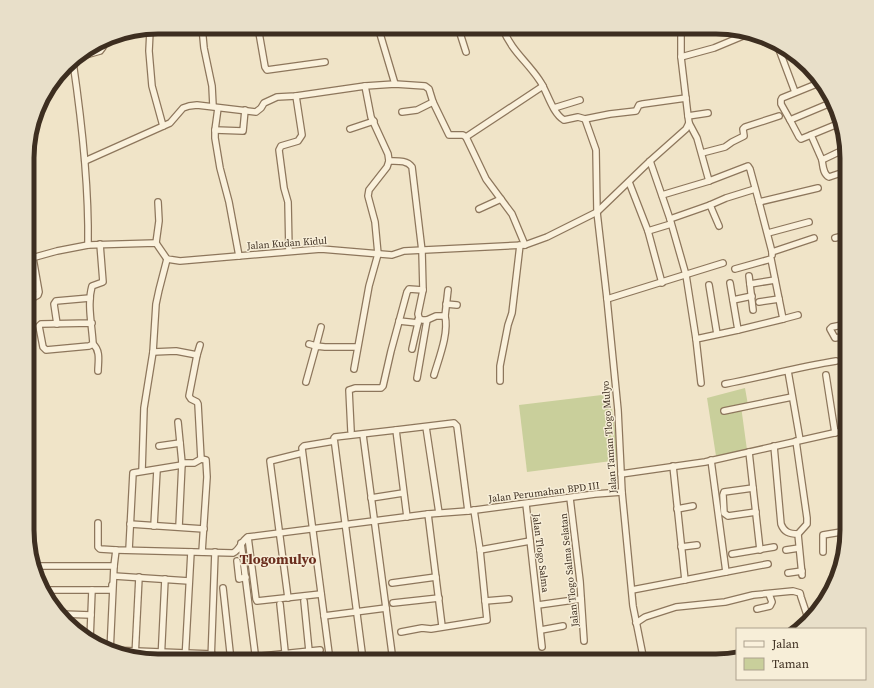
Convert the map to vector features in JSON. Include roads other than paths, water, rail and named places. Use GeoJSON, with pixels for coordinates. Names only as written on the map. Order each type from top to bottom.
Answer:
{"type":"FeatureCollection","features":[{"type":"Feature","properties":{"kind":"street"},"geometry":{"type":"LineString","coordinates":[[150,34],[149,51],[152,86],[164,126]]}},
{"type":"Feature","properties":{"kind":"street"},"geometry":{"type":"LineString","coordinates":[[203,34],[216,107],[215,138],[239,256]]}},
{"type":"Feature","properties":{"kind":"street"},"geometry":{"type":"LineString","coordinates":[[259,34],[265,67],[267,70],[325,62]]}},
{"type":"Feature","properties":{"kind":"street"},"geometry":{"type":"LineString","coordinates":[[380,34],[395,84]]}},
{"type":"Feature","properties":{"kind":"street"},"geometry":{"type":"LineString","coordinates":[[460,34],[466,52]]}},
{"type":"Feature","properties":{"kind":"street"},"geometry":{"type":"LineString","coordinates":[[505,34],[515,52],[540,81],[558,115],[564,120],[578,117],[585,119],[636,111],[639,105],[686,98]]}},
{"type":"Feature","properties":{"kind":"street"},"geometry":{"type":"LineString","coordinates":[[681,34],[681,57],[689,123],[698,138],[709,181]]}},
{"type":"Feature","properties":{"kind":"street"},"geometry":{"type":"LineString","coordinates":[[681,57],[714,48],[742,36]]}},
{"type":"Feature","properties":{"kind":"street"},"geometry":{"type":"LineString","coordinates":[[93,53],[100,51],[104,47]]}},
{"type":"Feature","properties":{"kind":"street"},"geometry":{"type":"LineString","coordinates":[[780,52],[795,92]]}},
{"type":"Feature","properties":{"kind":"street"},"geometry":{"type":"LineString","coordinates":[[74,67],[80,106],[85,161],[88,245]]}},
{"type":"Feature","properties":{"kind":"street"},"geometry":{"type":"LineString","coordinates":[[85,161],[172,122],[186,106],[197,105],[256,112],[264,103],[272,98],[365,86],[395,84],[425,86],[429,89],[433,102],[449,135],[463,135],[466,137],[486,179],[512,214],[523,245],[512,313],[508,325],[500,366],[500,381]]}},
{"type":"Feature","properties":{"kind":"street"},"geometry":{"type":"LineString","coordinates":[[815,84],[782,98],[781,104],[801,139],[836,125]]}},
{"type":"Feature","properties":{"kind":"street"},"geometry":{"type":"LineString","coordinates":[[354,369],[369,286],[378,254],[375,222],[368,196],[369,190],[387,167],[389,161],[388,154],[368,105],[365,86]]}},
{"type":"Feature","properties":{"kind":"street"},"geometry":{"type":"LineString","coordinates":[[466,137],[542,86]]}},
{"type":"Feature","properties":{"kind":"street"},"geometry":{"type":"LineString","coordinates":[[290,251],[288,202],[284,188],[279,150],[281,146],[298,141],[302,135],[296,96]]}},
{"type":"Feature","properties":{"kind":"street"},"geometry":{"type":"LineString","coordinates":[[554,108],[580,100]]}},
{"type":"Feature","properties":{"kind":"street"},"geometry":{"type":"LineString","coordinates":[[402,112],[417,110],[433,102]]}},
{"type":"Feature","properties":{"kind":"street"},"geometry":{"type":"LineString","coordinates":[[790,120],[827,104]]}},
{"type":"Feature","properties":{"kind":"street"},"geometry":{"type":"LineString","coordinates":[[215,130],[243,131],[245,110]]}},
{"type":"Feature","properties":{"kind":"street"},"geometry":{"type":"LineString","coordinates":[[688,116],[708,113]]}},
{"type":"Feature","properties":{"kind":"street"},"geometry":{"type":"LineString","coordinates":[[702,154],[725,147],[742,138],[744,136],[743,130],[745,127],[779,116]]}},
{"type":"Feature","properties":{"kind":"street","name":"Jalan Taman Tlogo Mulyo"},"geometry":{"type":"LineString","coordinates":[[585,119],[596,150],[597,212],[618,417],[622,492],[636,623],[642,654]]}},
{"type":"Feature","properties":{"kind":"street"},"geometry":{"type":"LineString","coordinates":[[350,129],[374,122]]}},
{"type":"Feature","properties":{"kind":"street","name":"Jalan Kudan Kidul"},"geometry":{"type":"LineString","coordinates":[[167,259],[187,261],[290,251],[330,249],[392,255],[404,251],[523,245],[547,237],[597,212],[650,161],[682,134],[689,123]]}},
{"type":"Feature","properties":{"kind":"street"},"geometry":{"type":"LineString","coordinates":[[811,135],[822,160],[826,176],[829,177],[840,173]]}},
{"type":"Feature","properties":{"kind":"street"},"geometry":{"type":"LineString","coordinates":[[822,160],[840,152]]}},
{"type":"Feature","properties":{"kind":"street"},"geometry":{"type":"LineString","coordinates":[[389,161],[407,162],[412,167],[422,251],[422,290],[412,349]]}},
{"type":"Feature","properties":{"kind":"street"},"geometry":{"type":"LineString","coordinates":[[650,161],[662,195],[686,275],[701,383]]}},
{"type":"Feature","properties":{"kind":"street"},"geometry":{"type":"LineString","coordinates":[[662,195],[709,181],[748,166],[768,233],[772,252],[771,259],[783,319]]}},
{"type":"Feature","properties":{"kind":"street"},"geometry":{"type":"LineString","coordinates":[[629,182],[648,231],[662,283]]}},
{"type":"Feature","properties":{"kind":"street"},"geometry":{"type":"LineString","coordinates":[[759,202],[818,188]]}},
{"type":"Feature","properties":{"kind":"street"},"geometry":{"type":"LineString","coordinates":[[648,231],[710,205],[755,189]]}},
{"type":"Feature","properties":{"kind":"street"},"geometry":{"type":"LineString","coordinates":[[479,209],[502,199]]}},
{"type":"Feature","properties":{"kind":"street"},"geometry":{"type":"LineString","coordinates":[[142,471],[144,408],[153,352],[156,304],[167,259],[156,244],[159,221],[158,202]]}},
{"type":"Feature","properties":{"kind":"street"},"geometry":{"type":"LineString","coordinates":[[710,205],[719,226]]}},
{"type":"Feature","properties":{"kind":"street"},"geometry":{"type":"LineString","coordinates":[[768,233],[809,222]]}},
{"type":"Feature","properties":{"kind":"street"},"geometry":{"type":"LineString","coordinates":[[835,238],[840,237]]}},
{"type":"Feature","properties":{"kind":"street"},"geometry":{"type":"LineString","coordinates":[[772,252],[814,238]]}},
{"type":"Feature","properties":{"kind":"street"},"geometry":{"type":"LineString","coordinates":[[98,371],[99,353],[96,346],[93,344],[90,298],[92,286],[103,282],[100,244]]}},
{"type":"Feature","properties":{"kind":"street"},"geometry":{"type":"LineString","coordinates":[[34,258],[57,251],[88,245],[156,244]]}},
{"type":"Feature","properties":{"kind":"street"},"geometry":{"type":"LineString","coordinates":[[735,269],[771,259]]}},
{"type":"Feature","properties":{"kind":"street"},"geometry":{"type":"LineString","coordinates":[[607,299],[723,264]]}},
{"type":"Feature","properties":{"kind":"street"},"geometry":{"type":"LineString","coordinates":[[34,276],[38,292],[34,297]]}},
{"type":"Feature","properties":{"kind":"street"},"geometry":{"type":"LineString","coordinates":[[749,276],[753,310]]}},
{"type":"Feature","properties":{"kind":"street"},"geometry":{"type":"LineString","coordinates":[[750,284],[775,280]]}},
{"type":"Feature","properties":{"kind":"street"},"geometry":{"type":"LineString","coordinates":[[730,283],[738,330]]}},
{"type":"Feature","properties":{"kind":"street"},"geometry":{"type":"LineString","coordinates":[[709,285],[717,334]]}},
{"type":"Feature","properties":{"kind":"street"},"geometry":{"type":"LineString","coordinates":[[351,431],[349,390],[355,388],[381,388],[384,385],[391,351],[408,290],[422,290]]}},
{"type":"Feature","properties":{"kind":"street"},"geometry":{"type":"LineString","coordinates":[[434,375],[446,329],[445,316],[448,290]]}},
{"type":"Feature","properties":{"kind":"street"},"geometry":{"type":"LineString","coordinates":[[733,300],[752,296]]}},
{"type":"Feature","properties":{"kind":"street"},"geometry":{"type":"LineString","coordinates":[[57,324],[54,304],[56,301],[90,298]]}},
{"type":"Feature","properties":{"kind":"street"},"geometry":{"type":"LineString","coordinates":[[759,302],[779,299]]}},
{"type":"Feature","properties":{"kind":"street"},"geometry":{"type":"LineString","coordinates":[[446,304],[456,305]]}},
{"type":"Feature","properties":{"kind":"street"},"geometry":{"type":"LineString","coordinates":[[696,339],[798,315]]}},
{"type":"Feature","properties":{"kind":"street"},"geometry":{"type":"LineString","coordinates":[[399,321],[427,320],[436,316],[445,316]]}},
{"type":"Feature","properties":{"kind":"street"},"geometry":{"type":"LineString","coordinates":[[416,378],[427,320]]}},
{"type":"Feature","properties":{"kind":"street"},"geometry":{"type":"LineString","coordinates":[[92,322],[40,325],[44,349],[46,350],[89,346],[93,344]]}},
{"type":"Feature","properties":{"kind":"street"},"geometry":{"type":"LineString","coordinates":[[306,382],[320,326]]}},
{"type":"Feature","properties":{"kind":"street"},"geometry":{"type":"LineString","coordinates":[[840,326],[830,328],[835,338],[840,337]]}},
{"type":"Feature","properties":{"kind":"street"},"geometry":{"type":"LineString","coordinates":[[309,344],[325,347],[357,347]]}},
{"type":"Feature","properties":{"kind":"street"},"geometry":{"type":"LineString","coordinates":[[200,345],[189,396],[198,404],[204,460],[207,472],[202,552]]}},
{"type":"Feature","properties":{"kind":"street"},"geometry":{"type":"LineString","coordinates":[[153,352],[176,351],[197,355]]}},
{"type":"Feature","properties":{"kind":"street"},"geometry":{"type":"LineString","coordinates":[[725,384],[801,367],[836,361]]}},
{"type":"Feature","properties":{"kind":"street"},"geometry":{"type":"LineString","coordinates":[[788,371],[807,518],[807,524],[798,534],[802,573],[788,573]]}},
{"type":"Feature","properties":{"kind":"street"},"geometry":{"type":"LineString","coordinates":[[826,375],[835,433]]}},
{"type":"Feature","properties":{"kind":"street"},"geometry":{"type":"LineString","coordinates":[[724,411],[792,397]]}},
{"type":"Feature","properties":{"kind":"street"},"geometry":{"type":"LineString","coordinates":[[178,422],[182,464],[179,527]]}},
{"type":"Feature","properties":{"kind":"street"},"geometry":{"type":"LineString","coordinates":[[362,654],[334,441],[335,437],[454,423],[457,426],[471,510],[480,550],[487,620],[401,632]]}},
{"type":"Feature","properties":{"kind":"street"},"geometry":{"type":"LineString","coordinates":[[426,427],[439,513]]}},
{"type":"Feature","properties":{"kind":"street"},"geometry":{"type":"LineString","coordinates":[[397,430],[407,517]]}},
{"type":"Feature","properties":{"kind":"street"},"geometry":{"type":"LineString","coordinates":[[621,474],[711,460],[798,440],[840,432]]}},
{"type":"Feature","properties":{"kind":"street"},"geometry":{"type":"LineString","coordinates":[[362,435],[392,654]]}},
{"type":"Feature","properties":{"kind":"street"},"geometry":{"type":"LineString","coordinates":[[329,654],[302,447],[334,441]]}},
{"type":"Feature","properties":{"kind":"street"},"geometry":{"type":"LineString","coordinates":[[159,446],[180,443]]}},
{"type":"Feature","properties":{"kind":"street"},"geometry":{"type":"LineString","coordinates":[[774,446],[781,524],[783,529],[791,534],[798,534]]}},
{"type":"Feature","properties":{"kind":"street"},"geometry":{"type":"LineString","coordinates":[[749,452],[749,464],[760,550]]}},
{"type":"Feature","properties":{"kind":"street"},"geometry":{"type":"LineString","coordinates":[[288,598],[270,461],[302,453]]}},
{"type":"Feature","properties":{"kind":"street"},"geometry":{"type":"LineString","coordinates":[[129,550],[133,473],[157,470],[204,460]]}},
{"type":"Feature","properties":{"kind":"street"},"geometry":{"type":"LineString","coordinates":[[711,460],[726,572]]}},
{"type":"Feature","properties":{"kind":"street"},"geometry":{"type":"LineString","coordinates":[[673,466],[685,580]]}},
{"type":"Feature","properties":{"kind":"street"},"geometry":{"type":"LineString","coordinates":[[154,526],[157,470]]}},
{"type":"Feature","properties":{"kind":"street"},"geometry":{"type":"LineString","coordinates":[[753,488],[724,492],[724,513],[728,516],[756,512]]}},
{"type":"Feature","properties":{"kind":"street","name":"Jalan Perumahan BPD III"},"geometry":{"type":"LineString","coordinates":[[248,536],[622,492]]}},
{"type":"Feature","properties":{"kind":"street"},"geometry":{"type":"LineString","coordinates":[[371,498],[404,493]]}},
{"type":"Feature","properties":{"kind":"street","name":"Jalan Tlogo Salma Selatan"},"geometry":{"type":"LineString","coordinates":[[570,498],[584,641]]}},
{"type":"Feature","properties":{"kind":"street","name":"Jalan Tlogo Salma"},"geometry":{"type":"LineString","coordinates":[[526,504],[542,647]]}},
{"type":"Feature","properties":{"kind":"street"},"geometry":{"type":"LineString","coordinates":[[677,509],[693,506]]}},
{"type":"Feature","properties":{"kind":"street"},"geometry":{"type":"LineString","coordinates":[[428,514],[442,626]]}},
{"type":"Feature","properties":{"kind":"street"},"geometry":{"type":"LineString","coordinates":[[98,523],[98,547],[103,549],[235,552],[241,542],[248,536]]}},
{"type":"Feature","properties":{"kind":"street"},"geometry":{"type":"LineString","coordinates":[[130,524],[204,529]]}},
{"type":"Feature","properties":{"kind":"street"},"geometry":{"type":"LineString","coordinates":[[823,552],[823,535],[840,532]]}},
{"type":"Feature","properties":{"kind":"street"},"geometry":{"type":"LineString","coordinates":[[248,536],[256,599],[259,602],[322,594]]}},
{"type":"Feature","properties":{"kind":"street"},"geometry":{"type":"LineString","coordinates":[[480,550],[530,541]]}},
{"type":"Feature","properties":{"kind":"street"},"geometry":{"type":"LineString","coordinates":[[241,542],[255,654]]}},
{"type":"Feature","properties":{"kind":"street"},"geometry":{"type":"LineString","coordinates":[[681,547],[697,544]]}},
{"type":"Feature","properties":{"kind":"street"},"geometry":{"type":"LineString","coordinates":[[732,554],[774,547]]}},
{"type":"Feature","properties":{"kind":"street"},"geometry":{"type":"LineString","coordinates":[[786,550],[799,548]]}},
{"type":"Feature","properties":{"kind":"street"},"geometry":{"type":"LineString","coordinates":[[50,590],[110,590],[112,588],[116,550]]}},
{"type":"Feature","properties":{"kind":"street"},"geometry":{"type":"LineString","coordinates":[[185,654],[191,552]]}},
{"type":"Feature","properties":{"kind":"street"},"geometry":{"type":"LineString","coordinates":[[146,654],[212,654],[215,552]]}},
{"type":"Feature","properties":{"kind":"street"},"geometry":{"type":"LineString","coordinates":[[237,561],[239,579],[246,577]]}},
{"type":"Feature","properties":{"kind":"street"},"geometry":{"type":"LineString","coordinates":[[632,590],[768,564]]}},
{"type":"Feature","properties":{"kind":"street"},"geometry":{"type":"LineString","coordinates":[[39,566],[114,566]]}},
{"type":"Feature","properties":{"kind":"street"},"geometry":{"type":"LineString","coordinates":[[110,645],[114,566]]}},
{"type":"Feature","properties":{"kind":"street"},"geometry":{"type":"LineString","coordinates":[[114,576],[189,581]]}},
{"type":"Feature","properties":{"kind":"street"},"geometry":{"type":"LineString","coordinates":[[392,583],[436,577]]}},
{"type":"Feature","properties":{"kind":"street"},"geometry":{"type":"LineString","coordinates":[[135,652],[139,578]]}},
{"type":"Feature","properties":{"kind":"street"},"geometry":{"type":"LineString","coordinates":[[161,653],[165,579]]}},
{"type":"Feature","properties":{"kind":"street"},"geometry":{"type":"LineString","coordinates":[[223,588],[230,654]]}},
{"type":"Feature","properties":{"kind":"street"},"geometry":{"type":"LineString","coordinates":[[89,633],[92,590]]}},
{"type":"Feature","properties":{"kind":"street"},"geometry":{"type":"LineString","coordinates":[[636,623],[645,617],[676,607],[725,602],[754,595],[793,591],[800,594],[807,614]]}},
{"type":"Feature","properties":{"kind":"street"},"geometry":{"type":"LineString","coordinates":[[757,609],[770,606],[772,602],[769,594]]}},
{"type":"Feature","properties":{"kind":"street"},"geometry":{"type":"LineString","coordinates":[[393,603],[439,598]]}},
{"type":"Feature","properties":{"kind":"street"},"geometry":{"type":"LineString","coordinates":[[485,601],[509,599]]}},
{"type":"Feature","properties":{"kind":"street","name":"Jalan Tlogo Salma"},"geometry":{"type":"LineString","coordinates":[[538,605],[581,599]]}},
{"type":"Feature","properties":{"kind":"street"},"geometry":{"type":"LineString","coordinates":[[304,601],[309,654]]}},
{"type":"Feature","properties":{"kind":"street"},"geometry":{"type":"LineString","coordinates":[[280,604],[285,654],[320,650]]}},
{"type":"Feature","properties":{"kind":"street"},"geometry":{"type":"LineString","coordinates":[[324,616],[386,608]]}},
{"type":"Feature","properties":{"kind":"street"},"geometry":{"type":"LineString","coordinates":[[67,614],[91,615]]}},
{"type":"Feature","properties":{"kind":"street"},"geometry":{"type":"LineString","coordinates":[[541,630],[563,626]]}},
{"type":"Feature","properties":{"kind":"district","name":"Tlogomulyo"},"geometry":{"type":"Point","coordinates":[278,559]}}]}
